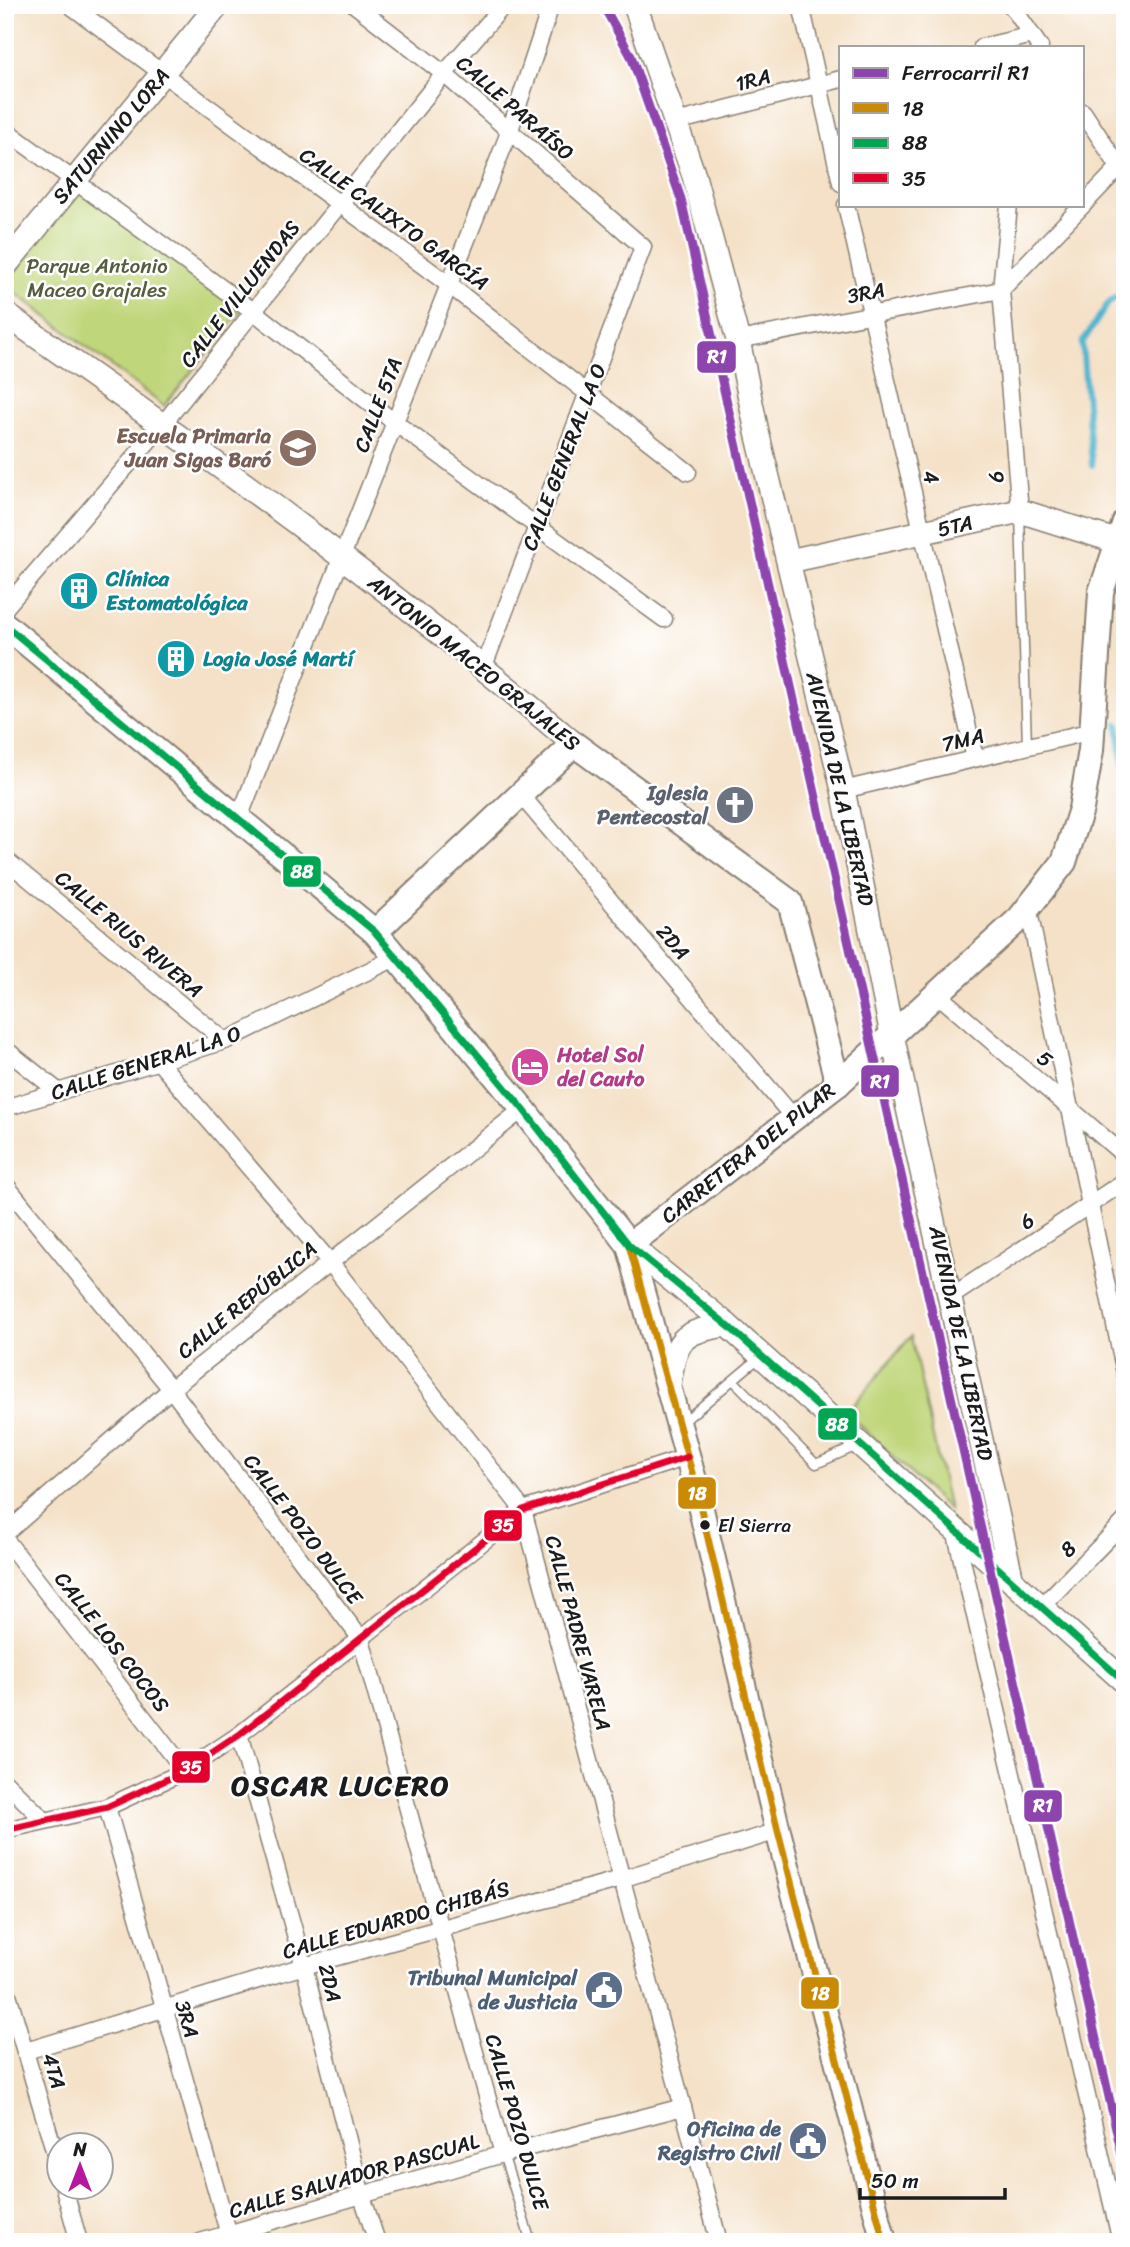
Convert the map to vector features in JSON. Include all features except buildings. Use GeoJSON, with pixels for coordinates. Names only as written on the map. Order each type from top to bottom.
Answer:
{"type":"FeatureCollection","features":[{"type":"Feature","properties":{"kind":"main road","name":"SATURNINO LORA"},"geometry":{"type":"LineString","coordinates":[[5,266],[218,5]]}},
{"type":"Feature","properties":{"kind":"main road","name":"AVENIDA DE LA LIBERTAD"},"geometry":{"type":"LineString","coordinates":[[635,5],[694,176],[738,340],[757,432],[843,790],[892,1035],[952,1296],[1012,1581]]}},
{"type":"Feature","properties":{"kind":"main road","name":"ANTONIO MACEO GRAJALES"},"geometry":{"type":"LineString","coordinates":[[5,314],[163,424],[343,558],[484,666],[575,744],[790,902],[838,1084]]}},
{"type":"Feature","properties":{"kind":"main road","name":"5TA"},"geometry":{"type":"LineString","coordinates":[[789,561],[1020,511],[1123,536]]}},
{"type":"Feature","properties":{"kind":"main road","name":"CARRETERA DEL PILAR"},"geometry":{"type":"LineString","coordinates":[[629,1245],[838,1084],[1028,907],[1064,862],[1081,808],[1092,731],[1101,592],[1123,536]]}},
{"type":"Feature","properties":{"kind":"main road"},"geometry":{"type":"LineString","coordinates":[[5,625],[192,783],[239,818],[375,932],[523,1109],[629,1245],[727,1325],[1125,1682]]}},
{"type":"Feature","properties":{"kind":"main road"},"geometry":{"type":"LineString","coordinates":[[375,932],[575,744]]}},
{"type":"Feature","properties":{"kind":"main road"},"geometry":{"type":"LineString","coordinates":[[629,1245],[669,1384],[778,1831],[884,2242]]}},
{"type":"Feature","properties":{"kind":"main road"},"geometry":{"type":"LineString","coordinates":[[669,1384],[674,1348],[686,1335],[727,1325]]}},
{"type":"Feature","properties":{"kind":"street","name":"CALLE CALIXTO GARCÍA"},"geometry":{"type":"LineString","coordinates":[[70,5],[448,284],[688,471]]}},
{"type":"Feature","properties":{"kind":"street","name":"CALLE PARAÍSO"},"geometry":{"type":"LineString","coordinates":[[355,5],[444,74],[643,247]]}},
{"type":"Feature","properties":{"kind":"street","name":"CALLE VILLUENDAS"},"geometry":{"type":"LineString","coordinates":[[5,608],[163,424],[444,74],[505,5]]}},
{"type":"Feature","properties":{"kind":"street","name":"CALLE 5TA"},"geometry":{"type":"LineString","coordinates":[[239,818],[510,130],[551,5]]}},
{"type":"Feature","properties":{"kind":"street"},"geometry":{"type":"LineString","coordinates":[[801,5],[839,174]]}},
{"type":"Feature","properties":{"kind":"street"},"geometry":{"type":"LineString","coordinates":[[992,46],[1030,42],[1011,5]]}},
{"type":"Feature","properties":{"kind":"street","name":"1RA"},"geometry":{"type":"LineString","coordinates":[[676,122],[839,79]]}},
{"type":"Feature","properties":{"kind":"street"},"geometry":{"type":"LineString","coordinates":[[1084,113],[1122,164],[1084,204]]}},
{"type":"Feature","properties":{"kind":"street"},"geometry":{"type":"LineString","coordinates":[[5,130],[253,311],[394,422],[664,619]]}},
{"type":"Feature","properties":{"kind":"street","name":"4"},"geometry":{"type":"LineString","coordinates":[[846,206],[975,758]]}},
{"type":"Feature","properties":{"kind":"street","name":"6"},"geometry":{"type":"LineString","coordinates":[[1009,206],[1001,290],[1020,511]]}},
{"type":"Feature","properties":{"kind":"street"},"geometry":{"type":"LineString","coordinates":[[1001,290],[1082,206]]}},
{"type":"Feature","properties":{"kind":"street","name":"CALLE GENERAL LA O"},"geometry":{"type":"LineString","coordinates":[[484,666],[590,393],[643,247]]}},
{"type":"Feature","properties":{"kind":"street","name":"3RA"},"geometry":{"type":"LineString","coordinates":[[738,340],[1001,290]]}},
{"type":"Feature","properties":{"kind":"street","name":"7MA"},"geometry":{"type":"LineString","coordinates":[[843,790],[1092,731]]}},
{"type":"Feature","properties":{"kind":"street","name":"2DA"},"geometry":{"type":"LineString","coordinates":[[520,794],[794,1118]]}},
{"type":"Feature","properties":{"kind":"street","name":"CALLE RIUS RIVERA"},"geometry":{"type":"LineString","coordinates":[[5,859],[225,1041]]}},
{"type":"Feature","properties":{"kind":"street"},"geometry":{"type":"LineString","coordinates":[[1028,907],[1125,1373]]}},
{"type":"Feature","properties":{"kind":"street","name":"CALLE GENERAL LA O"},"geometry":{"type":"LineString","coordinates":[[5,1108],[160,1063],[225,1041],[397,957]]}},
{"type":"Feature","properties":{"kind":"street","name":"5"},"geometry":{"type":"LineString","coordinates":[[937,994],[1125,1156]]}},
{"type":"Feature","properties":{"kind":"street"},"geometry":{"type":"LineString","coordinates":[[5,1049],[58,1092]]}},
{"type":"Feature","properties":{"kind":"street","name":"CALLE PADRE VARELA"},"geometry":{"type":"LineString","coordinates":[[160,1063],[329,1261],[523,1510],[719,2242]]}},
{"type":"Feature","properties":{"kind":"street","name":"CALLE REPÚBLICA"},"geometry":{"type":"LineString","coordinates":[[5,1534],[171,1389],[523,1109]]}},
{"type":"Feature","properties":{"kind":"street","name":"6"},"geometry":{"type":"LineString","coordinates":[[952,1296],[1125,1181]]}},
{"type":"Feature","properties":{"kind":"street","name":"CALLE POZO DULCE"},"geometry":{"type":"LineString","coordinates":[[5,1184],[171,1389],[360,1639],[503,2154]]}},
{"type":"Feature","properties":{"kind":"street"},"geometry":{"type":"LineString","coordinates":[[5,1830],[107,1807],[186,1771],[239,1735],[523,1510],[687,1457]]}},
{"type":"Feature","properties":{"kind":"street","name":"8"},"geometry":{"type":"LineString","coordinates":[[1041,1607],[1122,1529]]}},
{"type":"Feature","properties":{"kind":"street"},"geometry":{"type":"LineString","coordinates":[[955,1530],[1121,2242]]}},
{"type":"Feature","properties":{"kind":"street","name":"CALLE LOS COCOS"},"geometry":{"type":"LineString","coordinates":[[5,1539],[186,1771]]}},
{"type":"Feature","properties":{"kind":"street","name":"2DA"},"geometry":{"type":"LineString","coordinates":[[239,1735],[304,1966],[362,2196],[377,2242]]}},
{"type":"Feature","properties":{"kind":"street"},"geometry":{"type":"LineString","coordinates":[[5,1782],[44,1820]]}},
{"type":"Feature","properties":{"kind":"street","name":"3RA"},"geometry":{"type":"LineString","coordinates":[[107,1807],[162,2010],[230,2238]]}},
{"type":"Feature","properties":{"kind":"street","name":"CALLE EDUARDO CHIBÁS"},"geometry":{"type":"LineString","coordinates":[[26,2050],[304,1966],[621,1879],[778,1831]]}},
{"type":"Feature","properties":{"kind":"street","name":"4TA"},"geometry":{"type":"LineString","coordinates":[[5,1984],[49,2132]]}},
{"type":"Feature","properties":{"kind":"street","name":"CALLE SALVADOR PASCUAL"},"geometry":{"type":"LineString","coordinates":[[200,2242],[230,2238],[503,2154],[683,2107]]}},
{"type":"Feature","properties":{"kind":"street"},"geometry":{"type":"LineString","coordinates":[[68,2202],[79,2242]]}},
{"type":"Feature","properties":{"kind":"lane","name":"6"},"geometry":{"type":"LineString","coordinates":[[1020,511],[1027,747]]}},
{"type":"Feature","properties":{"kind":"lane"},"geometry":{"type":"LineString","coordinates":[[679,1425],[761,1356]]}},
{"type":"Feature","properties":{"kind":"lane"},"geometry":{"type":"LineString","coordinates":[[733,1380],[816,1464],[860,1445]]}},
{"type":"Feature","properties":{"kind":"lane","name":"CALLE POZO DULCE"},"geometry":{"type":"LineString","coordinates":[[503,2154],[531,2242]]}},
{"type":"Feature","properties":{"kind":"green space","name":"Parque Antonio Maceo Grajales"},"geometry":{"type":"Polygon","coordinates":[[[79,188],[241,311],[164,406],[5,285],[79,188]]]}},
{"type":"Feature","properties":{"kind":"green space"},"geometry":{"type":"Polygon","coordinates":[[[911,1336],[949,1510],[847,1413],[911,1336]]]}},
{"type":"Feature","properties":{"kind":"waterway"},"geometry":{"type":"LineString","coordinates":[[1092,465],[1082,343],[1107,305],[1125,289]]}},
{"type":"Feature","properties":{"kind":"waterway"},"geometry":{"type":"LineString","coordinates":[[1118,724],[1125,790]]}},
{"type":"Feature","properties":{"kind":"rail line","name":"R1"},"geometry":{"type":"LineString","coordinates":[[603,5],[631,56],[681,199],[1125,2168]]}},
{"type":"Feature","properties":{"kind":"transit line","name":"88"},"geometry":{"type":"LineString","coordinates":[[5,625],[375,932],[523,1109],[629,1245],[727,1325],[1125,1682]]}},
{"type":"Feature","properties":{"kind":"transit line","name":"18"},"geometry":{"type":"LineString","coordinates":[[629,1245],[694,1480],[778,1831],[884,2242]]}},
{"type":"Feature","properties":{"kind":"transit line","name":"35"},"geometry":{"type":"LineString","coordinates":[[5,1830],[107,1807],[185,1771],[239,1735],[523,1510],[687,1457]]}},
{"type":"Feature","properties":{"kind":"place","name":"Escuela Primaria Juan Sigas Baró"},"geometry":{"type":"Point","coordinates":[298,448]}},
{"type":"Feature","properties":{"kind":"place","name":"Clínica Estomatológica"},"geometry":{"type":"Point","coordinates":[79,591]}},
{"type":"Feature","properties":{"kind":"place","name":"Logia José Martí"},"geometry":{"type":"Point","coordinates":[176,659]}},
{"type":"Feature","properties":{"kind":"place","name":"Iglesia Pentecostal"},"geometry":{"type":"Point","coordinates":[735,805]}},
{"type":"Feature","properties":{"kind":"place","name":"Hotel Sol del Cauto"},"geometry":{"type":"Point","coordinates":[530,1067]}},
{"type":"Feature","properties":{"kind":"place","name":"El Sierra"},"geometry":{"type":"Point","coordinates":[705,1525]}},
{"type":"Feature","properties":{"kind":"place","name":"Tribunal Municipal de Justicia"},"geometry":{"type":"Point","coordinates":[604,1990]}},
{"type":"Feature","properties":{"kind":"place","name":"Oficina de Registro Civil"},"geometry":{"type":"Point","coordinates":[808,2141]}},
{"type":"Feature","properties":{"kind":"district","name":"OSCAR LUCERO"},"geometry":{"type":"Point","coordinates":[341,1785]}}]}
